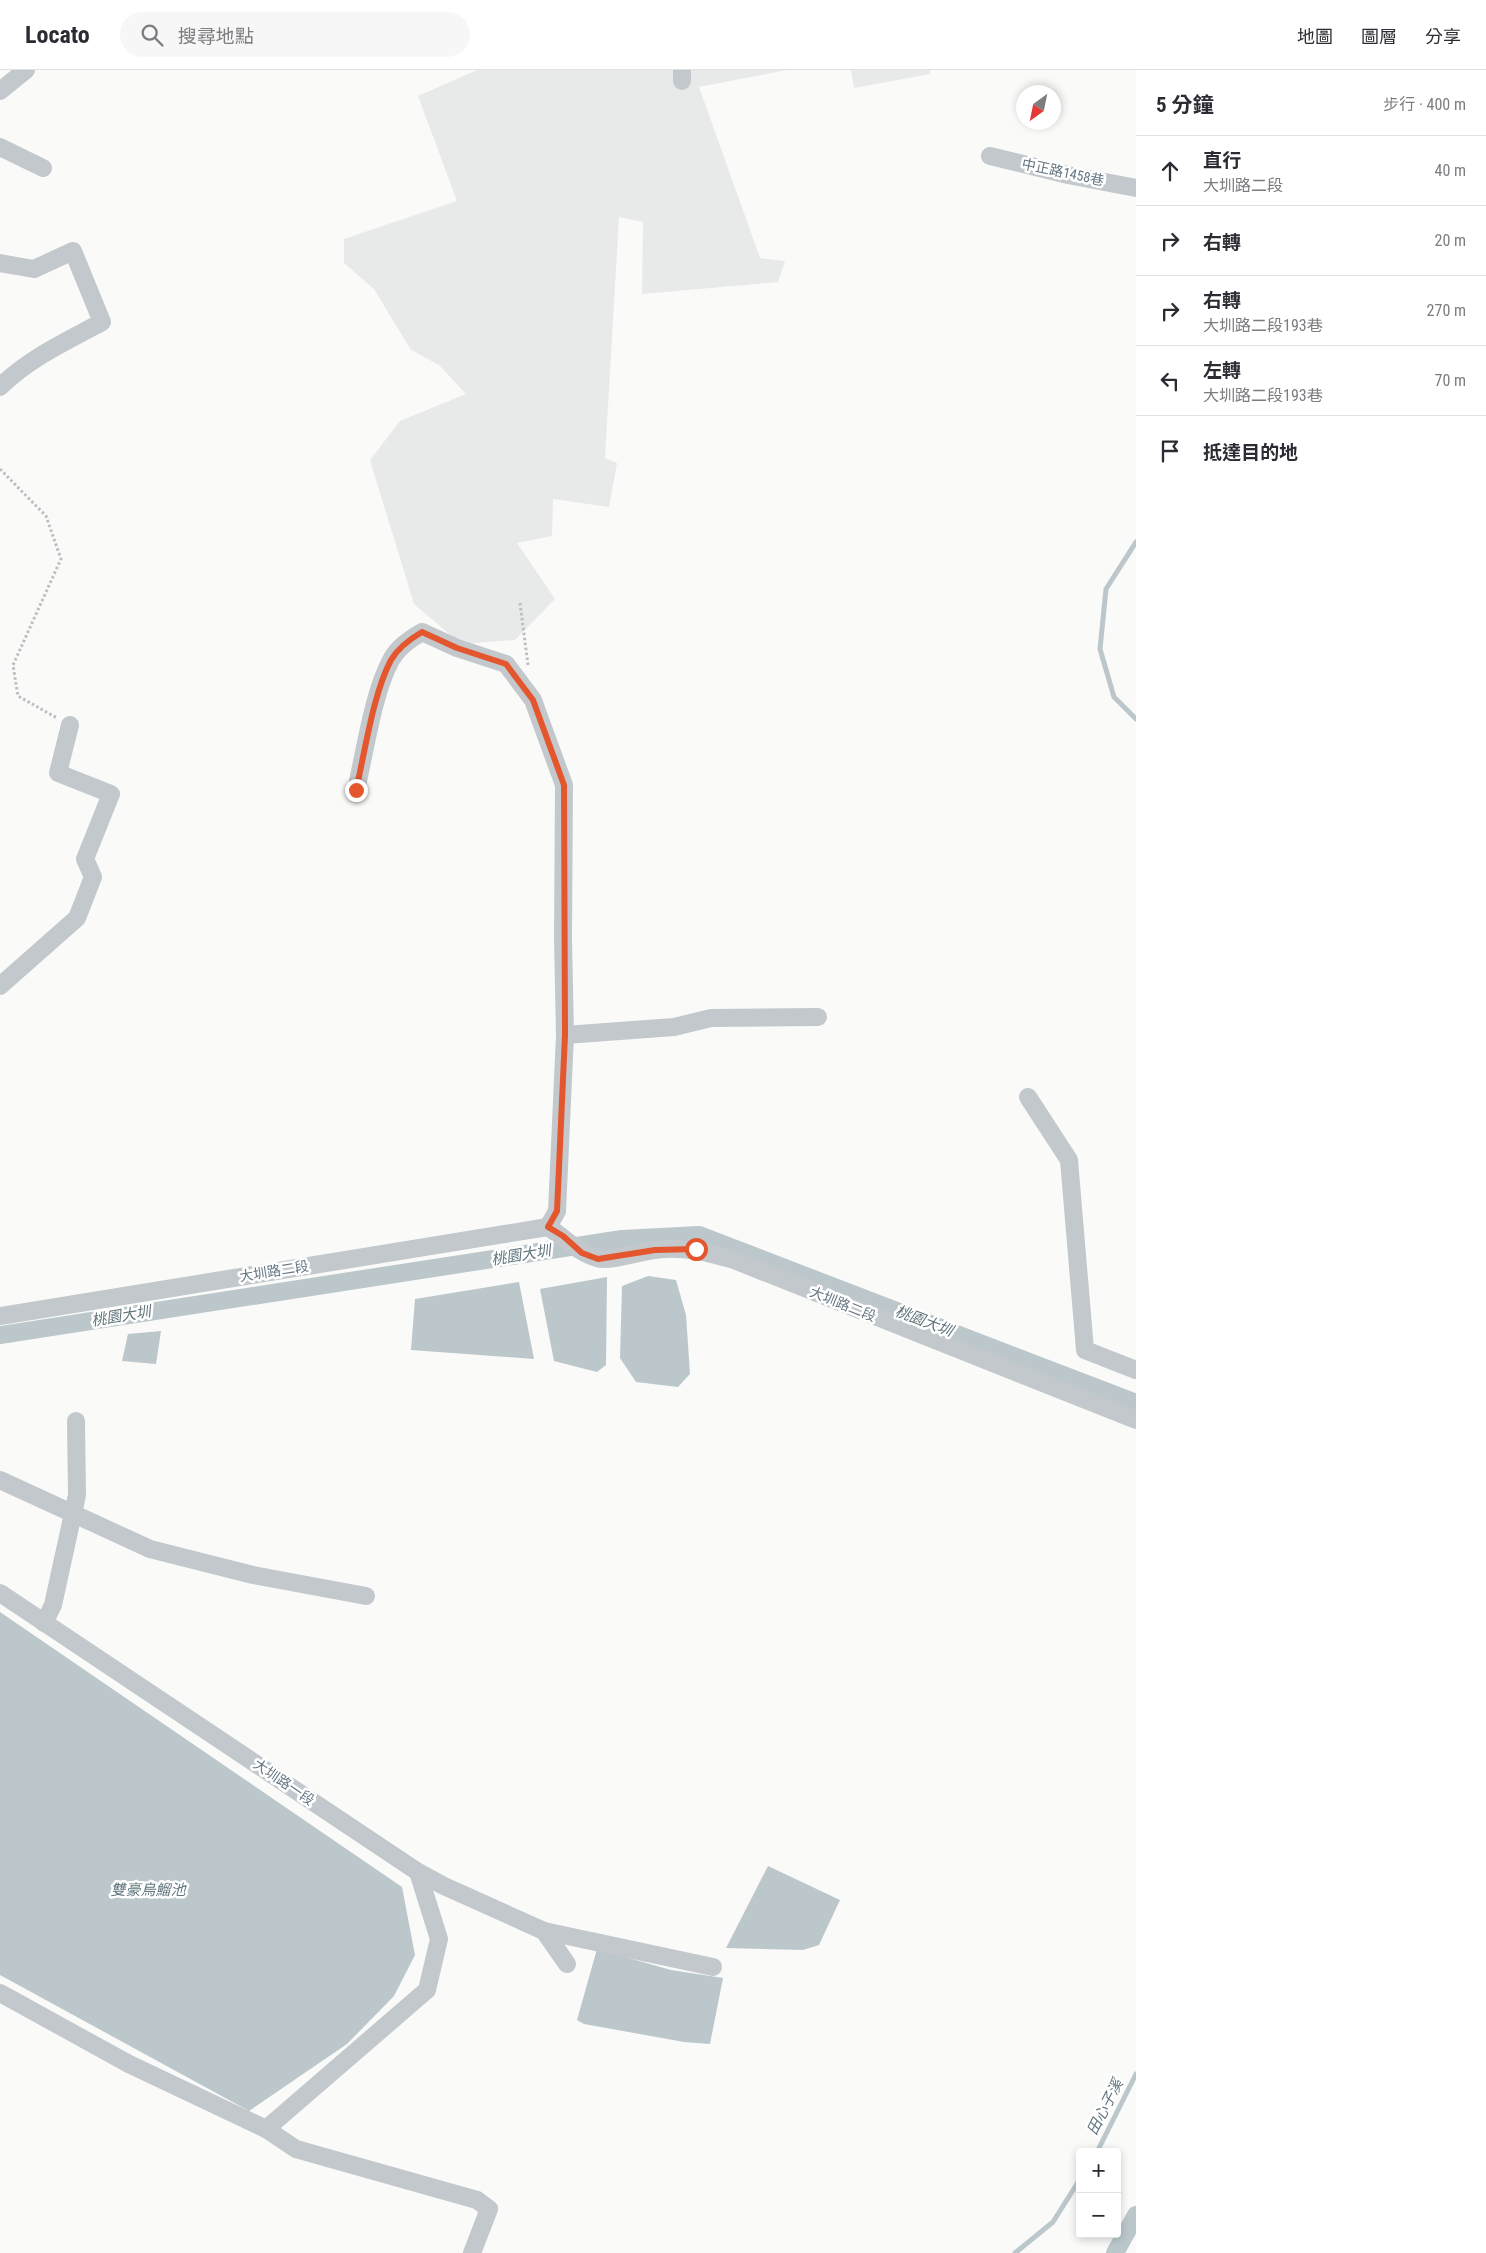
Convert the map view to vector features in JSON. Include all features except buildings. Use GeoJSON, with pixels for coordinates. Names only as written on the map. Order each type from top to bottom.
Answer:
{"type":"FeatureCollection","features":[{"type":"Feature","properties":{"kind":"street"},"geometry":{"type":"LineString","coordinates":[[3,83],[26,70]]}},
{"type":"Feature","properties":{"kind":"street"},"geometry":{"type":"LineString","coordinates":[[0,147],[43,168]]}},
{"type":"Feature","properties":{"kind":"street","name":"中正路1458巷"},"geometry":{"type":"LineString","coordinates":[[990,156],[1068,175],[1136,188]]}},
{"type":"Feature","properties":{"kind":"street"},"geometry":{"type":"LineString","coordinates":[[0,263],[34,270],[72,251],[102,322],[38,356],[13,374],[0,387]]}},
{"type":"Feature","properties":{"kind":"street"},"geometry":{"type":"LineString","coordinates":[[356,790],[376,700],[391,659],[408,640],[422,632],[457,648],[506,664],[533,700],[564,785],[565,1035],[557,1211],[548,1227]]}},
{"type":"Feature","properties":{"kind":"street"},"geometry":{"type":"LineString","coordinates":[[0,986],[77,918],[93,877],[85,859],[111,794],[58,773],[70,725]]}},
{"type":"Feature","properties":{"kind":"street"},"geometry":{"type":"LineString","coordinates":[[565,1035],[674,1028],[712,1018],[818,1017]]}},
{"type":"Feature","properties":{"kind":"street"},"geometry":{"type":"LineString","coordinates":[[1028,1097],[1069,1160],[1085,1350],[1136,1370]]}},
{"type":"Feature","properties":{"kind":"street","name":"大圳路二段"},"geometry":{"type":"LineString","coordinates":[[0,1316],[548,1227],[563,1236],[582,1253],[598,1259],[655,1250],[696,1249],[734,1260],[1136,1420]]}},
{"type":"Feature","properties":{"kind":"street"},"geometry":{"type":"LineString","coordinates":[[44,1623],[53,1604],[77,1495],[76,1422]]}},
{"type":"Feature","properties":{"kind":"street"},"geometry":{"type":"LineString","coordinates":[[0,1480],[150,1550],[253,1574],[366,1596]]}},
{"type":"Feature","properties":{"kind":"street","name":"大圳路一段"},"geometry":{"type":"LineString","coordinates":[[0,1594],[418,1872],[444,1886],[544,1931],[713,1967]]}},
{"type":"Feature","properties":{"kind":"street"},"geometry":{"type":"LineString","coordinates":[[266,2130],[426,1990],[439,1939],[418,1872]]}},
{"type":"Feature","properties":{"kind":"street"},"geometry":{"type":"LineString","coordinates":[[544,1931],[567,1964]]}},
{"type":"Feature","properties":{"kind":"street"},"geometry":{"type":"LineString","coordinates":[[0,1993],[129,2064],[266,2130],[296,2149],[477,2200],[489,2209],[472,2253]]}},
{"type":"Feature","properties":{"kind":"path"},"geometry":{"type":"LineString","coordinates":[[0,468],[46,516],[61,559],[12,665],[18,696],[70,725]]}},
{"type":"Feature","properties":{"kind":"path"},"geometry":{"type":"LineString","coordinates":[[520,603],[529,671]]}},
{"type":"Feature","properties":{"kind":"shaded area"},"geometry":{"type":"Polygon","coordinates":[[[477,70],[787,70],[699,87],[760,258],[785,261],[778,282],[642,294],[643,222],[619,217],[605,458],[617,463],[609,507],[553,499],[552,536],[517,543],[555,599],[515,640],[461,644],[414,604],[370,460],[400,421],[466,394],[439,365],[411,350],[374,289],[344,263],[344,239],[457,201],[418,96],[477,70]]]}},
{"type":"Feature","properties":{"kind":"shaded area"},"geometry":{"type":"Polygon","coordinates":[[[851,70],[930,70],[930,74],[854,88],[851,70]]]}},
{"type":"Feature","properties":{"kind":"water"},"geometry":{"type":"Polygon","coordinates":[[[648,1276],[676,1280],[686,1315],[690,1374],[678,1387],[636,1382],[620,1358],[622,1286],[648,1276]]]}},
{"type":"Feature","properties":{"kind":"water"},"geometry":{"type":"Polygon","coordinates":[[[607,1277],[606,1365],[597,1372],[554,1361],[540,1289],[607,1277]]]}},
{"type":"Feature","properties":{"kind":"water"},"geometry":{"type":"Polygon","coordinates":[[[519,1282],[534,1359],[411,1350],[415,1299],[519,1282]]]}},
{"type":"Feature","properties":{"kind":"water"},"geometry":{"type":"Polygon","coordinates":[[[161,1331],[156,1364],[122,1361],[128,1334],[161,1331]]]}},
{"type":"Feature","properties":{"kind":"water","name":"雙豪烏鰡池"},"geometry":{"type":"Polygon","coordinates":[[[0,1612],[402,1887],[415,1955],[394,1996],[347,2044],[249,2111],[0,1975],[0,1612]]]}},
{"type":"Feature","properties":{"kind":"water"},"geometry":{"type":"Polygon","coordinates":[[[768,1866],[840,1900],[819,1945],[803,1950],[726,1948],[768,1866]]]}},
{"type":"Feature","properties":{"kind":"water"},"geometry":{"type":"Polygon","coordinates":[[[597,1949],[671,1970],[723,1978],[710,2044],[684,2042],[584,2024],[577,2020],[597,1949]]]}},
{"type":"Feature","properties":{"kind":"waterway","name":"田心子溪"},"geometry":{"type":"LineString","coordinates":[[1136,542],[1106,589],[1100,649],[1114,697],[1136,719]]}},
{"type":"Feature","properties":{"kind":"waterway","name":"桃園大圳"},"geometry":{"type":"LineString","coordinates":[[0,1335],[622,1239],[699,1235],[1136,1403]]}},
{"type":"Feature","properties":{"kind":"waterway","name":"田心子溪"},"geometry":{"type":"LineString","coordinates":[[1099,2148],[1136,2074]]}},
{"type":"Feature","properties":{"kind":"waterway","name":"田心子溪"},"geometry":{"type":"LineString","coordinates":[[1015,2253],[1053,2222],[1076,2185]]}},
{"type":"Feature","properties":{"kind":"waterway","name":"桃園大圳"},"geometry":{"type":"LineString","coordinates":[[1115,2253],[1136,2215]]}},
{"type":"Feature","properties":{"kind":"route"},"geometry":{"type":"LineString","coordinates":[[356,790],[376,700],[391,659],[408,640],[422,632],[457,648],[506,664],[533,700],[564,785],[563,939],[565,1035],[557,1211],[548,1227],[563,1236],[582,1253],[598,1259],[655,1250],[696,1249]]}}]}
